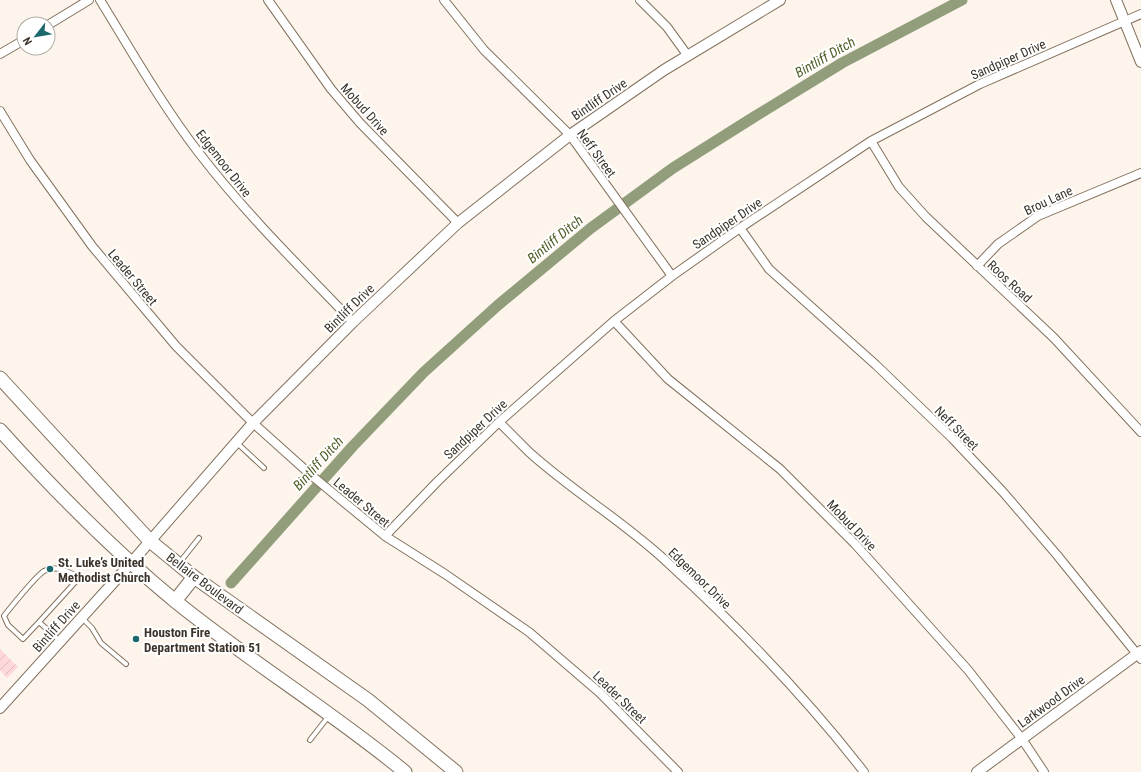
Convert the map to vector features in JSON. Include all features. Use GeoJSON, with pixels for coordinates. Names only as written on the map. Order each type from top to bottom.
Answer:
{"type":"FeatureCollection","features":[{"type":"Feature","properties":{"kind":"main road","name":"Bellaire Boulevard"},"geometry":{"type":"LineString","coordinates":[[0,378],[150,541],[194,577],[368,700],[456,772]]}},
{"type":"Feature","properties":{"kind":"main road"},"geometry":{"type":"LineString","coordinates":[[0,430],[49,484],[131,563],[175,601],[405,772]]}},
{"type":"Feature","properties":{"kind":"main road"},"geometry":{"type":"LineString","coordinates":[[175,601],[194,577]]}},
{"type":"Feature","properties":{"kind":"street"},"geometry":{"type":"LineString","coordinates":[[56,20],[88,0]]}},
{"type":"Feature","properties":{"kind":"street","name":"Edgemoor Drive"},"geometry":{"type":"LineString","coordinates":[[100,0],[167,107],[199,153],[243,207],[353,322]]}},
{"type":"Feature","properties":{"kind":"street","name":"Mobud Drive"},"geometry":{"type":"LineString","coordinates":[[268,0],[331,89],[360,123],[458,223]]}},
{"type":"Feature","properties":{"kind":"street","name":"Neff Street"},"geometry":{"type":"LineString","coordinates":[[444,0],[484,50],[570,135],[672,276]]}},
{"type":"Feature","properties":{"kind":"street"},"geometry":{"type":"LineString","coordinates":[[640,0],[667,27],[688,56]]}},
{"type":"Feature","properties":{"kind":"street","name":"Bintliff Drive"},"geometry":{"type":"LineString","coordinates":[[0,708],[131,563],[253,423],[353,322],[458,223],[570,135],[688,56],[780,0]]}},
{"type":"Feature","properties":{"kind":"street"},"geometry":{"type":"LineString","coordinates":[[1116,0],[1141,62]]}},
{"type":"Feature","properties":{"kind":"street","name":"Sandpiper Drive"},"geometry":{"type":"LineString","coordinates":[[384,536],[499,422],[614,321],[672,276],[740,228],[871,141],[980,84],[1124,20],[1141,14]]}},
{"type":"Feature","properties":{"kind":"street"},"geometry":{"type":"LineString","coordinates":[[0,54],[16,45]]}},
{"type":"Feature","properties":{"kind":"street","name":"Leader Street"},"geometry":{"type":"LineString","coordinates":[[0,111],[30,160],[92,246],[176,346],[253,423],[311,475],[384,536],[445,574],[529,632],[600,693],[678,772]]}},
{"type":"Feature","properties":{"kind":"street","name":"Roos Road"},"geometry":{"type":"LineString","coordinates":[[871,141],[899,187],[926,217],[1054,338],[1141,432]]}},
{"type":"Feature","properties":{"kind":"street","name":"Brou Lane"},"geometry":{"type":"LineString","coordinates":[[977,266],[998,244],[1038,216],[1141,173]]}},
{"type":"Feature","properties":{"kind":"street","name":"Neff Street"},"geometry":{"type":"LineString","coordinates":[[740,228],[769,269],[876,365],[952,438],[1003,492],[1058,555],[1140,655]]}},
{"type":"Feature","properties":{"kind":"street","name":"Mobud Drive"},"geometry":{"type":"LineString","coordinates":[[614,321],[668,379],[780,469],[855,544],[968,670],[1022,739],[1044,772]]}},
{"type":"Feature","properties":{"kind":"street","name":"Edgemoor Drive"},"geometry":{"type":"LineString","coordinates":[[499,422],[530,452],[629,529],[666,560],[775,668],[838,738],[864,772]]}},
{"type":"Feature","properties":{"kind":"street","name":"Larkwood Drive"},"geometry":{"type":"LineString","coordinates":[[977,772],[1140,655]]}},
{"type":"Feature","properties":{"kind":"lane"},"geometry":{"type":"LineString","coordinates":[[236,442],[264,468]]}},
{"type":"Feature","properties":{"kind":"lane"},"geometry":{"type":"LineString","coordinates":[[179,564],[199,538]]}},
{"type":"Feature","properties":{"kind":"lane"},"geometry":{"type":"LineString","coordinates":[[57,568],[70,572],[79,578],[59,600],[39,622],[23,639],[8,624],[4,616],[10,607],[44,571],[57,568]]}},
{"type":"Feature","properties":{"kind":"lane"},"geometry":{"type":"LineString","coordinates":[[82,617],[92,628],[101,643],[126,664]]}},
{"type":"Feature","properties":{"kind":"lane"},"geometry":{"type":"LineString","coordinates":[[39,622],[60,641]]}},
{"type":"Feature","properties":{"kind":"lane"},"geometry":{"type":"LineString","coordinates":[[310,740],[330,715]]}},
{"type":"Feature","properties":{"kind":"shaded area"},"geometry":{"type":"Polygon","coordinates":[[[0,649],[18,667],[7,678],[0,670],[0,649]]]}},
{"type":"Feature","properties":{"kind":"waterway","name":"Bintliff Ditch"},"geometry":{"type":"LineString","coordinates":[[231,583],[353,446],[424,372],[497,306],[591,228],[673,168],[754,117],[842,63],[962,0]]}},
{"type":"Feature","properties":{"kind":"place","name":"St. Luke’s United Methodist Church"},"geometry":{"type":"Point","coordinates":[50,569]}},
{"type":"Feature","properties":{"kind":"place","name":"Houston Fire Department Station 51"},"geometry":{"type":"Point","coordinates":[136,639]}}]}
